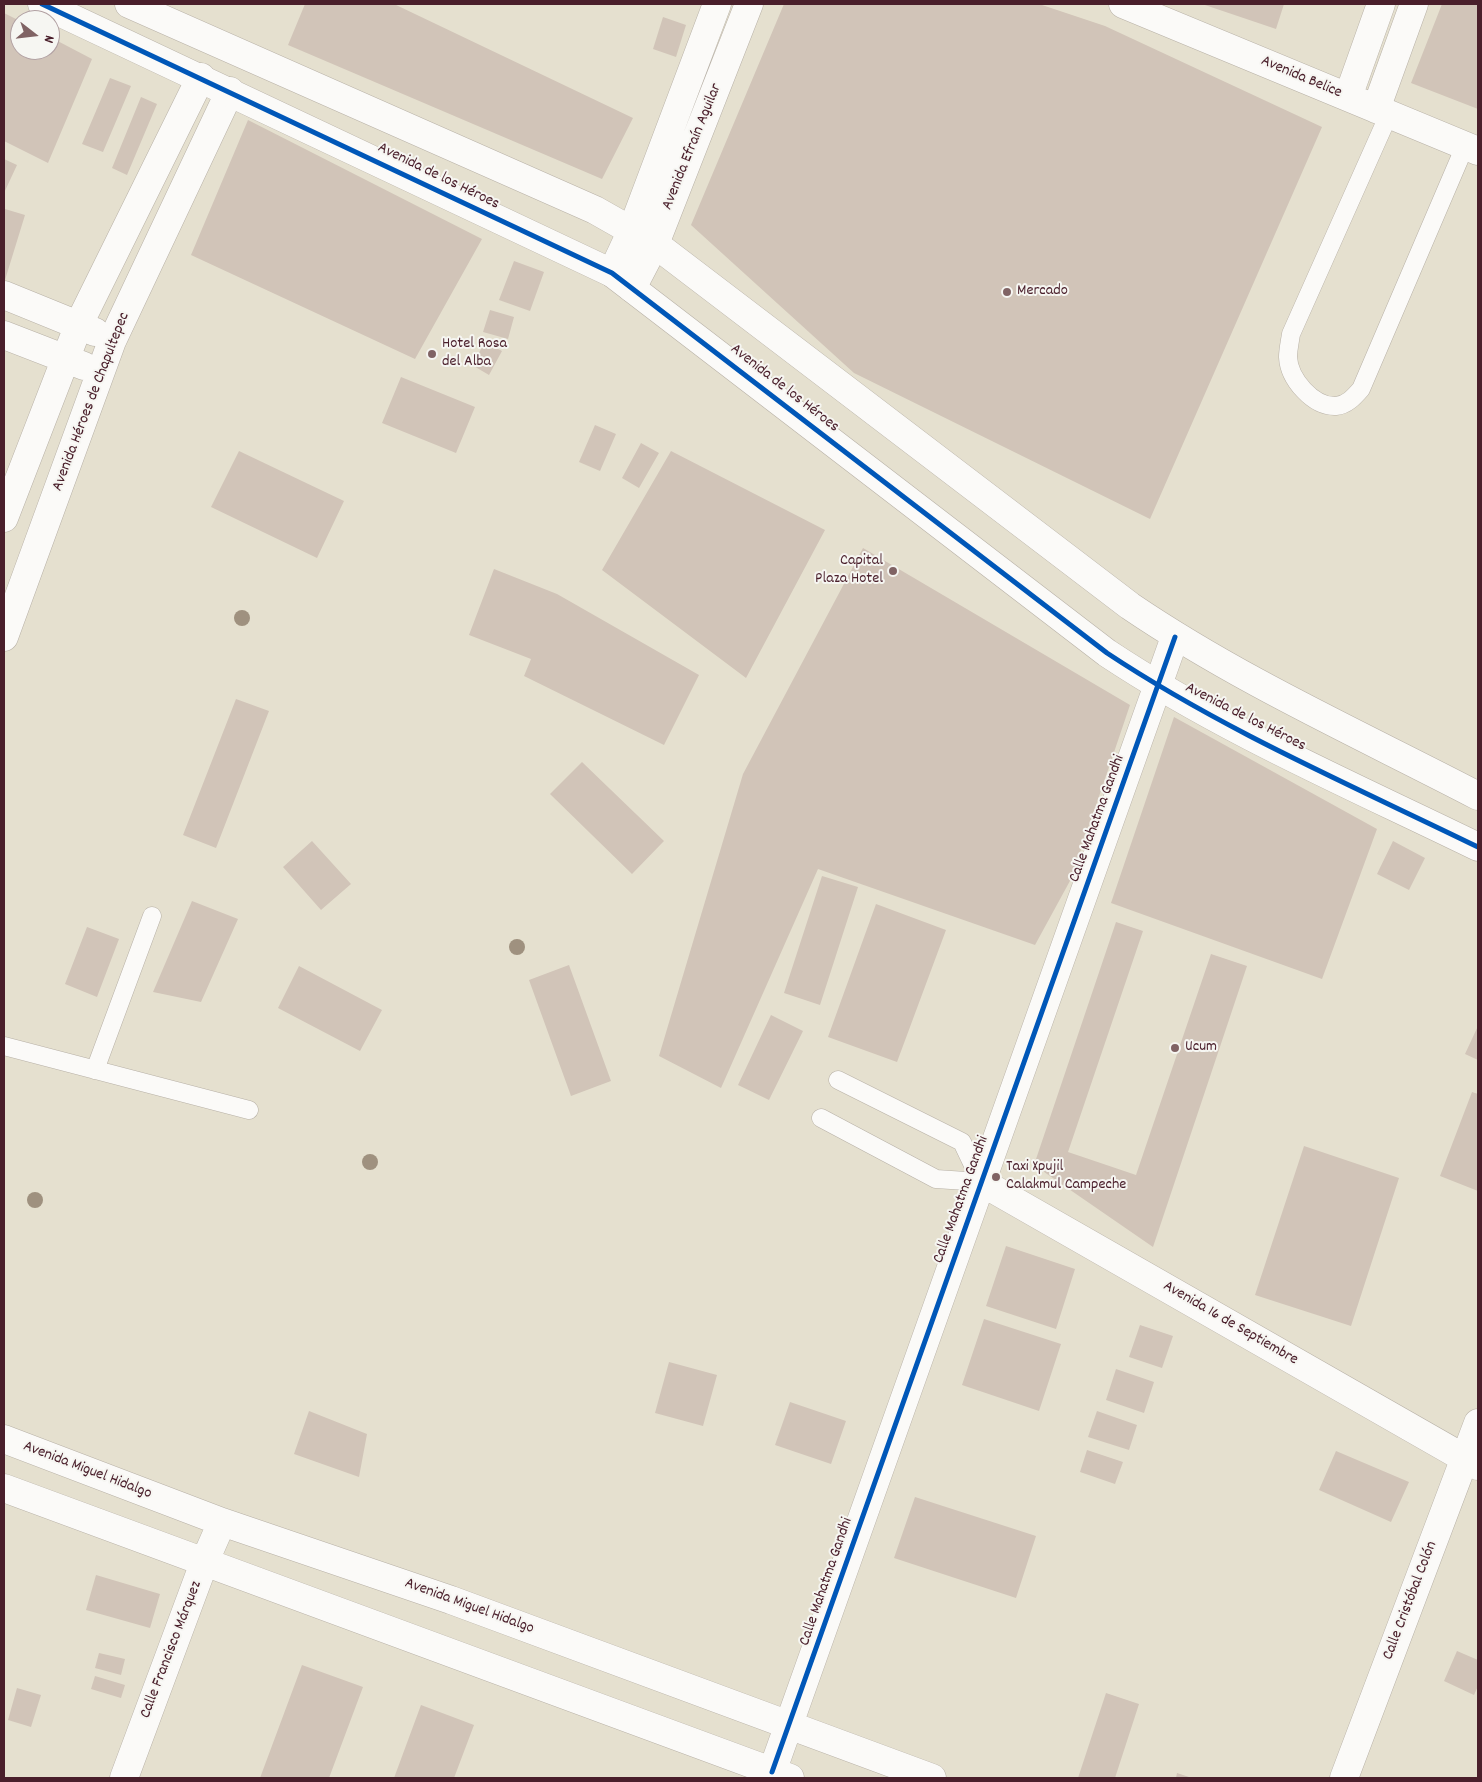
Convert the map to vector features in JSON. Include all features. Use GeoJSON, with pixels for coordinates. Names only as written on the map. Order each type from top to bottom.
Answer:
{"type":"FeatureCollection","features":[{"type":"Feature","properties":{"kind":"street","name":"Avenida de los Héroes"},"geometry":{"type":"LineString","coordinates":[[42,4],[230,91],[622,280],[1107,653],[1159,687],[1226,723],[1478,847]]}},
{"type":"Feature","properties":{"kind":"street","name":"Avenida de los Héroes"},"geometry":{"type":"LineString","coordinates":[[129,4],[586,206],[644,237],[1130,606],[1175,636],[1234,670],[1478,796]]}},
{"type":"Feature","properties":{"kind":"street","name":"Avenida Efraín Aguilar"},"geometry":{"type":"LineString","coordinates":[[644,237],[692,73],[717,4]]}},
{"type":"Feature","properties":{"kind":"street","name":"Avenida Efraín Aguilar"},"geometry":{"type":"LineString","coordinates":[[622,280],[719,83],[750,4]]}},
{"type":"Feature","properties":{"kind":"street","name":"Avenida Belice"},"geometry":{"type":"LineString","coordinates":[[1123,4],[1472,149]]}},
{"type":"Feature","properties":{"kind":"street"},"geometry":{"type":"LineString","coordinates":[[1348,97],[1381,4]]}},
{"type":"Feature","properties":{"kind":"street"},"geometry":{"type":"LineString","coordinates":[[1382,111],[1414,4]]}},
{"type":"Feature","properties":{"kind":"street"},"geometry":{"type":"LineString","coordinates":[[692,73],[719,83]]}},
{"type":"Feature","properties":{"kind":"street"},"geometry":{"type":"LineString","coordinates":[[4,518],[79,324],[201,78]]}},
{"type":"Feature","properties":{"kind":"street","name":"Avenida Héroes de Chapultepec"},"geometry":{"type":"LineString","coordinates":[[4,637],[112,341],[230,91]]}},
{"type":"Feature","properties":{"kind":"street"},"geometry":{"type":"LineString","coordinates":[[4,295],[79,324],[112,341]]}},
{"type":"Feature","properties":{"kind":"street"},"geometry":{"type":"LineString","coordinates":[[4,335],[66,358],[101,374]]}},
{"type":"Feature","properties":{"kind":"street","name":"Calle Mahatma Gandhi"},"geometry":{"type":"LineString","coordinates":[[781,1775],[789,1725],[1159,687],[1175,636]]}},
{"type":"Feature","properties":{"kind":"street","name":"Avenida 16 de Septiembre"},"geometry":{"type":"LineString","coordinates":[[981,1182],[1471,1462]]}},
{"type":"Feature","properties":{"kind":"street","name":"Calle Cristóbal Colón"},"geometry":{"type":"LineString","coordinates":[[1344,1778],[1471,1462],[1478,1423]]}},
{"type":"Feature","properties":{"kind":"street","name":"Avenida Miguel Hidalgo"},"geometry":{"type":"LineString","coordinates":[[4,1440],[222,1522],[451,1600],[932,1778]]}},
{"type":"Feature","properties":{"kind":"street"},"geometry":{"type":"LineString","coordinates":[[4,1488],[781,1775]]}},
{"type":"Feature","properties":{"kind":"street","name":"Calle Francisco Márquez"},"geometry":{"type":"LineString","coordinates":[[124,1778],[204,1563],[222,1522]]}},
{"type":"Feature","properties":{"kind":"lane"},"geometry":{"type":"LineString","coordinates":[[1382,111],[1292,334],[1288,357],[1295,378],[1307,394],[1325,405],[1337,406],[1350,401],[1361,390],[1472,149]]}},
{"type":"Feature","properties":{"kind":"lane"},"geometry":{"type":"LineString","coordinates":[[95,1070],[152,916]]}},
{"type":"Feature","properties":{"kind":"lane"},"geometry":{"type":"LineString","coordinates":[[4,1046],[249,1110]]}},
{"type":"Feature","properties":{"kind":"lane"},"geometry":{"type":"LineString","coordinates":[[821,1118],[936,1179],[981,1182],[962,1142],[838,1080]]}},
{"type":"Feature","properties":{"kind":"building"},"geometry":{"type":"Polygon","coordinates":[[[305,4],[394,4],[633,118],[602,179],[288,45],[305,4]]]}},
{"type":"Feature","properties":{"kind":"building","name":"Mercado"},"geometry":{"type":"Polygon","coordinates":[[[784,4],[1039,4],[1105,26],[1322,127],[1150,519],[854,373],[691,225],[784,4]]]}},
{"type":"Feature","properties":{"kind":"building"},"geometry":{"type":"Polygon","coordinates":[[[1202,4],[1284,4],[1276,29],[1202,4]]]}},
{"type":"Feature","properties":{"kind":"building"},"geometry":{"type":"Polygon","coordinates":[[[1442,4],[1478,4],[1478,109],[1411,83],[1442,4]]]}},
{"type":"Feature","properties":{"kind":"building"},"geometry":{"type":"Polygon","coordinates":[[[4,13],[10,16],[10,60],[60,60],[60,42],[92,59],[48,163],[4,141],[4,13]]]}},
{"type":"Feature","properties":{"kind":"building"},"geometry":{"type":"Polygon","coordinates":[[[663,17],[686,25],[676,57],[653,49],[663,17]]]}},
{"type":"Feature","properties":{"kind":"building"},"geometry":{"type":"Polygon","coordinates":[[[110,78],[131,86],[103,152],[82,144],[110,78]]]}},
{"type":"Feature","properties":{"kind":"building"},"geometry":{"type":"Polygon","coordinates":[[[141,97],[157,104],[127,175],[112,168],[141,97]]]}},
{"type":"Feature","properties":{"kind":"building"},"geometry":{"type":"Polygon","coordinates":[[[248,120],[482,239],[415,359],[191,255],[248,120]]]}},
{"type":"Feature","properties":{"kind":"building"},"geometry":{"type":"Polygon","coordinates":[[[4,159],[17,165],[4,193],[4,159]]]}},
{"type":"Feature","properties":{"kind":"building"},"geometry":{"type":"Polygon","coordinates":[[[5,209],[25,215],[4,280],[5,209]]]}},
{"type":"Feature","properties":{"kind":"building"},"geometry":{"type":"Polygon","coordinates":[[[514,261],[544,272],[530,311],[499,300],[514,261]]]}},
{"type":"Feature","properties":{"kind":"building"},"geometry":{"type":"Polygon","coordinates":[[[490,310],[514,317],[508,339],[483,332],[490,310]]]}},
{"type":"Feature","properties":{"kind":"building"},"geometry":{"type":"Polygon","coordinates":[[[485,342],[502,351],[489,375],[472,365],[485,342]]]}},
{"type":"Feature","properties":{"kind":"building"},"geometry":{"type":"Polygon","coordinates":[[[401,377],[475,407],[456,453],[382,423],[401,377]]]}},
{"type":"Feature","properties":{"kind":"building"},"geometry":{"type":"Polygon","coordinates":[[[595,425],[616,434],[600,471],[579,462],[595,425]]]}},
{"type":"Feature","properties":{"kind":"building"},"geometry":{"type":"Polygon","coordinates":[[[641,443],[659,453],[639,488],[622,478],[641,443]]]}},
{"type":"Feature","properties":{"kind":"building"},"geometry":{"type":"Polygon","coordinates":[[[239,451],[344,501],[317,558],[211,507],[239,451]]]}},
{"type":"Feature","properties":{"kind":"building"},"geometry":{"type":"Polygon","coordinates":[[[671,451],[825,530],[746,678],[602,570],[671,451]]]}},
{"type":"Feature","properties":{"kind":"building"},"geometry":{"type":"Polygon","coordinates":[[[863,548],[1130,705],[1071,879],[1035,945],[818,869],[721,1088],[659,1056],[743,774],[863,548]]]}},
{"type":"Feature","properties":{"kind":"building"},"geometry":{"type":"Polygon","coordinates":[[[494,569],[557,594],[699,675],[664,745],[524,676],[531,659],[469,635],[494,569]]]}},
{"type":"Feature","properties":{"kind":"building"},"geometry":{"type":"Polygon","coordinates":[[[236,699],[269,711],[216,848],[183,835],[236,699]]]}},
{"type":"Feature","properties":{"kind":"building"},"geometry":{"type":"Polygon","coordinates":[[[1174,717],[1377,829],[1322,979],[1111,903],[1174,717]]]}},
{"type":"Feature","properties":{"kind":"building"},"geometry":{"type":"Polygon","coordinates":[[[582,762],[664,841],[632,874],[550,794],[582,762]]]}},
{"type":"Feature","properties":{"kind":"building"},"geometry":{"type":"Polygon","coordinates":[[[312,841],[351,884],[321,910],[283,867],[312,841]]]}},
{"type":"Feature","properties":{"kind":"building"},"geometry":{"type":"Polygon","coordinates":[[[1393,841],[1425,858],[1409,890],[1377,874],[1393,841]]]}},
{"type":"Feature","properties":{"kind":"building"},"geometry":{"type":"Polygon","coordinates":[[[822,876],[858,887],[820,1005],[784,993],[822,876]]]}},
{"type":"Feature","properties":{"kind":"building"},"geometry":{"type":"Polygon","coordinates":[[[192,901],[238,919],[201,1002],[153,992],[192,901]]]}},
{"type":"Feature","properties":{"kind":"building"},"geometry":{"type":"Polygon","coordinates":[[[876,904],[946,930],[897,1062],[828,1037],[876,904]]]}},
{"type":"Feature","properties":{"kind":"building"},"geometry":{"type":"Polygon","coordinates":[[[1116,922],[1143,931],[1068,1152],[1136,1175],[1211,954],[1247,966],[1153,1247],[1034,1165],[1116,922]]]}},
{"type":"Feature","properties":{"kind":"building"},"geometry":{"type":"Polygon","coordinates":[[[87,927],[119,939],[97,997],[65,984],[87,927]]]}},
{"type":"Feature","properties":{"kind":"building"},"geometry":{"type":"Polygon","coordinates":[[[569,965],[611,1081],[571,1096],[529,980],[569,965]]]}},
{"type":"Feature","properties":{"kind":"building"},"geometry":{"type":"Polygon","coordinates":[[[299,966],[382,1010],[360,1051],[278,1008],[299,966]]]}},
{"type":"Feature","properties":{"kind":"building"},"geometry":{"type":"Polygon","coordinates":[[[771,1015],[803,1031],[769,1100],[738,1085],[771,1015]]]}},
{"type":"Feature","properties":{"kind":"building"},"geometry":{"type":"Polygon","coordinates":[[[1478,1026],[1478,1060],[1465,1054],[1478,1026]]]}},
{"type":"Feature","properties":{"kind":"building"},"geometry":{"type":"Polygon","coordinates":[[[1472,1092],[1478,1094],[1478,1191],[1440,1176],[1472,1092]]]}},
{"type":"Feature","properties":{"kind":"building"},"geometry":{"type":"Polygon","coordinates":[[[1304,1146],[1399,1178],[1351,1326],[1255,1295],[1304,1146]]]}},
{"type":"Feature","properties":{"kind":"building"},"geometry":{"type":"Polygon","coordinates":[[[1006,1246],[1075,1269],[1056,1329],[986,1306],[1006,1246]]]}},
{"type":"Feature","properties":{"kind":"building"},"geometry":{"type":"Polygon","coordinates":[[[984,1319],[1061,1344],[1039,1411],[962,1385],[984,1319]]]}},
{"type":"Feature","properties":{"kind":"building"},"geometry":{"type":"Polygon","coordinates":[[[1140,1325],[1173,1336],[1162,1368],[1129,1357],[1140,1325]]]}},
{"type":"Feature","properties":{"kind":"building"},"geometry":{"type":"Polygon","coordinates":[[[669,1362],[717,1375],[703,1426],[655,1413],[669,1362]]]}},
{"type":"Feature","properties":{"kind":"building"},"geometry":{"type":"Polygon","coordinates":[[[1116,1369],[1154,1382],[1144,1413],[1106,1400],[1116,1369]]]}},
{"type":"Feature","properties":{"kind":"building"},"geometry":{"type":"Polygon","coordinates":[[[790,1402],[846,1421],[831,1464],[775,1445],[790,1402]]]}},
{"type":"Feature","properties":{"kind":"building"},"geometry":{"type":"Polygon","coordinates":[[[309,1411],[367,1434],[359,1477],[294,1454],[309,1411]]]}},
{"type":"Feature","properties":{"kind":"building"},"geometry":{"type":"Polygon","coordinates":[[[1097,1411],[1137,1425],[1129,1450],[1088,1437],[1097,1411]]]}},
{"type":"Feature","properties":{"kind":"building"},"geometry":{"type":"Polygon","coordinates":[[[1087,1450],[1123,1462],[1115,1484],[1080,1472],[1087,1450]]]}},
{"type":"Feature","properties":{"kind":"building"},"geometry":{"type":"Polygon","coordinates":[[[1336,1451],[1409,1482],[1391,1522],[1319,1490],[1336,1451]]]}},
{"type":"Feature","properties":{"kind":"building"},"geometry":{"type":"Polygon","coordinates":[[[915,1497],[1036,1536],[1016,1598],[894,1558],[915,1497]]]}},
{"type":"Feature","properties":{"kind":"building"},"geometry":{"type":"Polygon","coordinates":[[[96,1575],[160,1594],[150,1628],[86,1610],[96,1575]]]}},
{"type":"Feature","properties":{"kind":"building"},"geometry":{"type":"Polygon","coordinates":[[[1457,1651],[1478,1660],[1478,1686],[1474,1695],[1444,1681],[1457,1651]]]}},
{"type":"Feature","properties":{"kind":"building"},"geometry":{"type":"Polygon","coordinates":[[[99,1653],[125,1659],[121,1675],[95,1668],[99,1653]]]}},
{"type":"Feature","properties":{"kind":"building"},"geometry":{"type":"Polygon","coordinates":[[[302,1665],[363,1687],[329,1778],[260,1778],[302,1665]]]}},
{"type":"Feature","properties":{"kind":"building"},"geometry":{"type":"Polygon","coordinates":[[[95,1676],[125,1685],[121,1698],[91,1689],[95,1676]]]}},
{"type":"Feature","properties":{"kind":"building"},"geometry":{"type":"Polygon","coordinates":[[[17,1688],[41,1695],[31,1727],[8,1720],[17,1688]]]}},
{"type":"Feature","properties":{"kind":"building"},"geometry":{"type":"Polygon","coordinates":[[[1106,1693],[1139,1704],[1115,1778],[1078,1778],[1106,1693]]]}},
{"type":"Feature","properties":{"kind":"building"},"geometry":{"type":"Polygon","coordinates":[[[421,1705],[474,1725],[454,1778],[394,1778],[421,1705]]]}},
{"type":"Feature","properties":{"kind":"building"},"geometry":{"type":"Polygon","coordinates":[[[1177,1773],[1192,1778],[1176,1778],[1177,1773]]]}},
{"type":"Feature","properties":{"kind":"cycle path"},"geometry":{"type":"LineString","coordinates":[[42,4],[612,273],[1107,653],[1151,681],[1242,732],[1478,847]]}},
{"type":"Feature","properties":{"kind":"cycle path"},"geometry":{"type":"LineString","coordinates":[[772,1772],[1175,637]]}},
{"type":"Feature","properties":{"kind":"place","name":"Mercado"},"geometry":{"type":"Point","coordinates":[1007,292]}},
{"type":"Feature","properties":{"kind":"place","name":"Hotel Rosa del Alba"},"geometry":{"type":"Point","coordinates":[432,354]}},
{"type":"Feature","properties":{"kind":"place","name":"Capital Plaza Hotel"},"geometry":{"type":"Point","coordinates":[893,571]}},
{"type":"Feature","properties":{"kind":"place","name":"Ucum"},"geometry":{"type":"Point","coordinates":[1175,1048]}},
{"type":"Feature","properties":{"kind":"place","name":"Taxi Xpujil Calakmul Campeche"},"geometry":{"type":"Point","coordinates":[996,1177]}}]}
